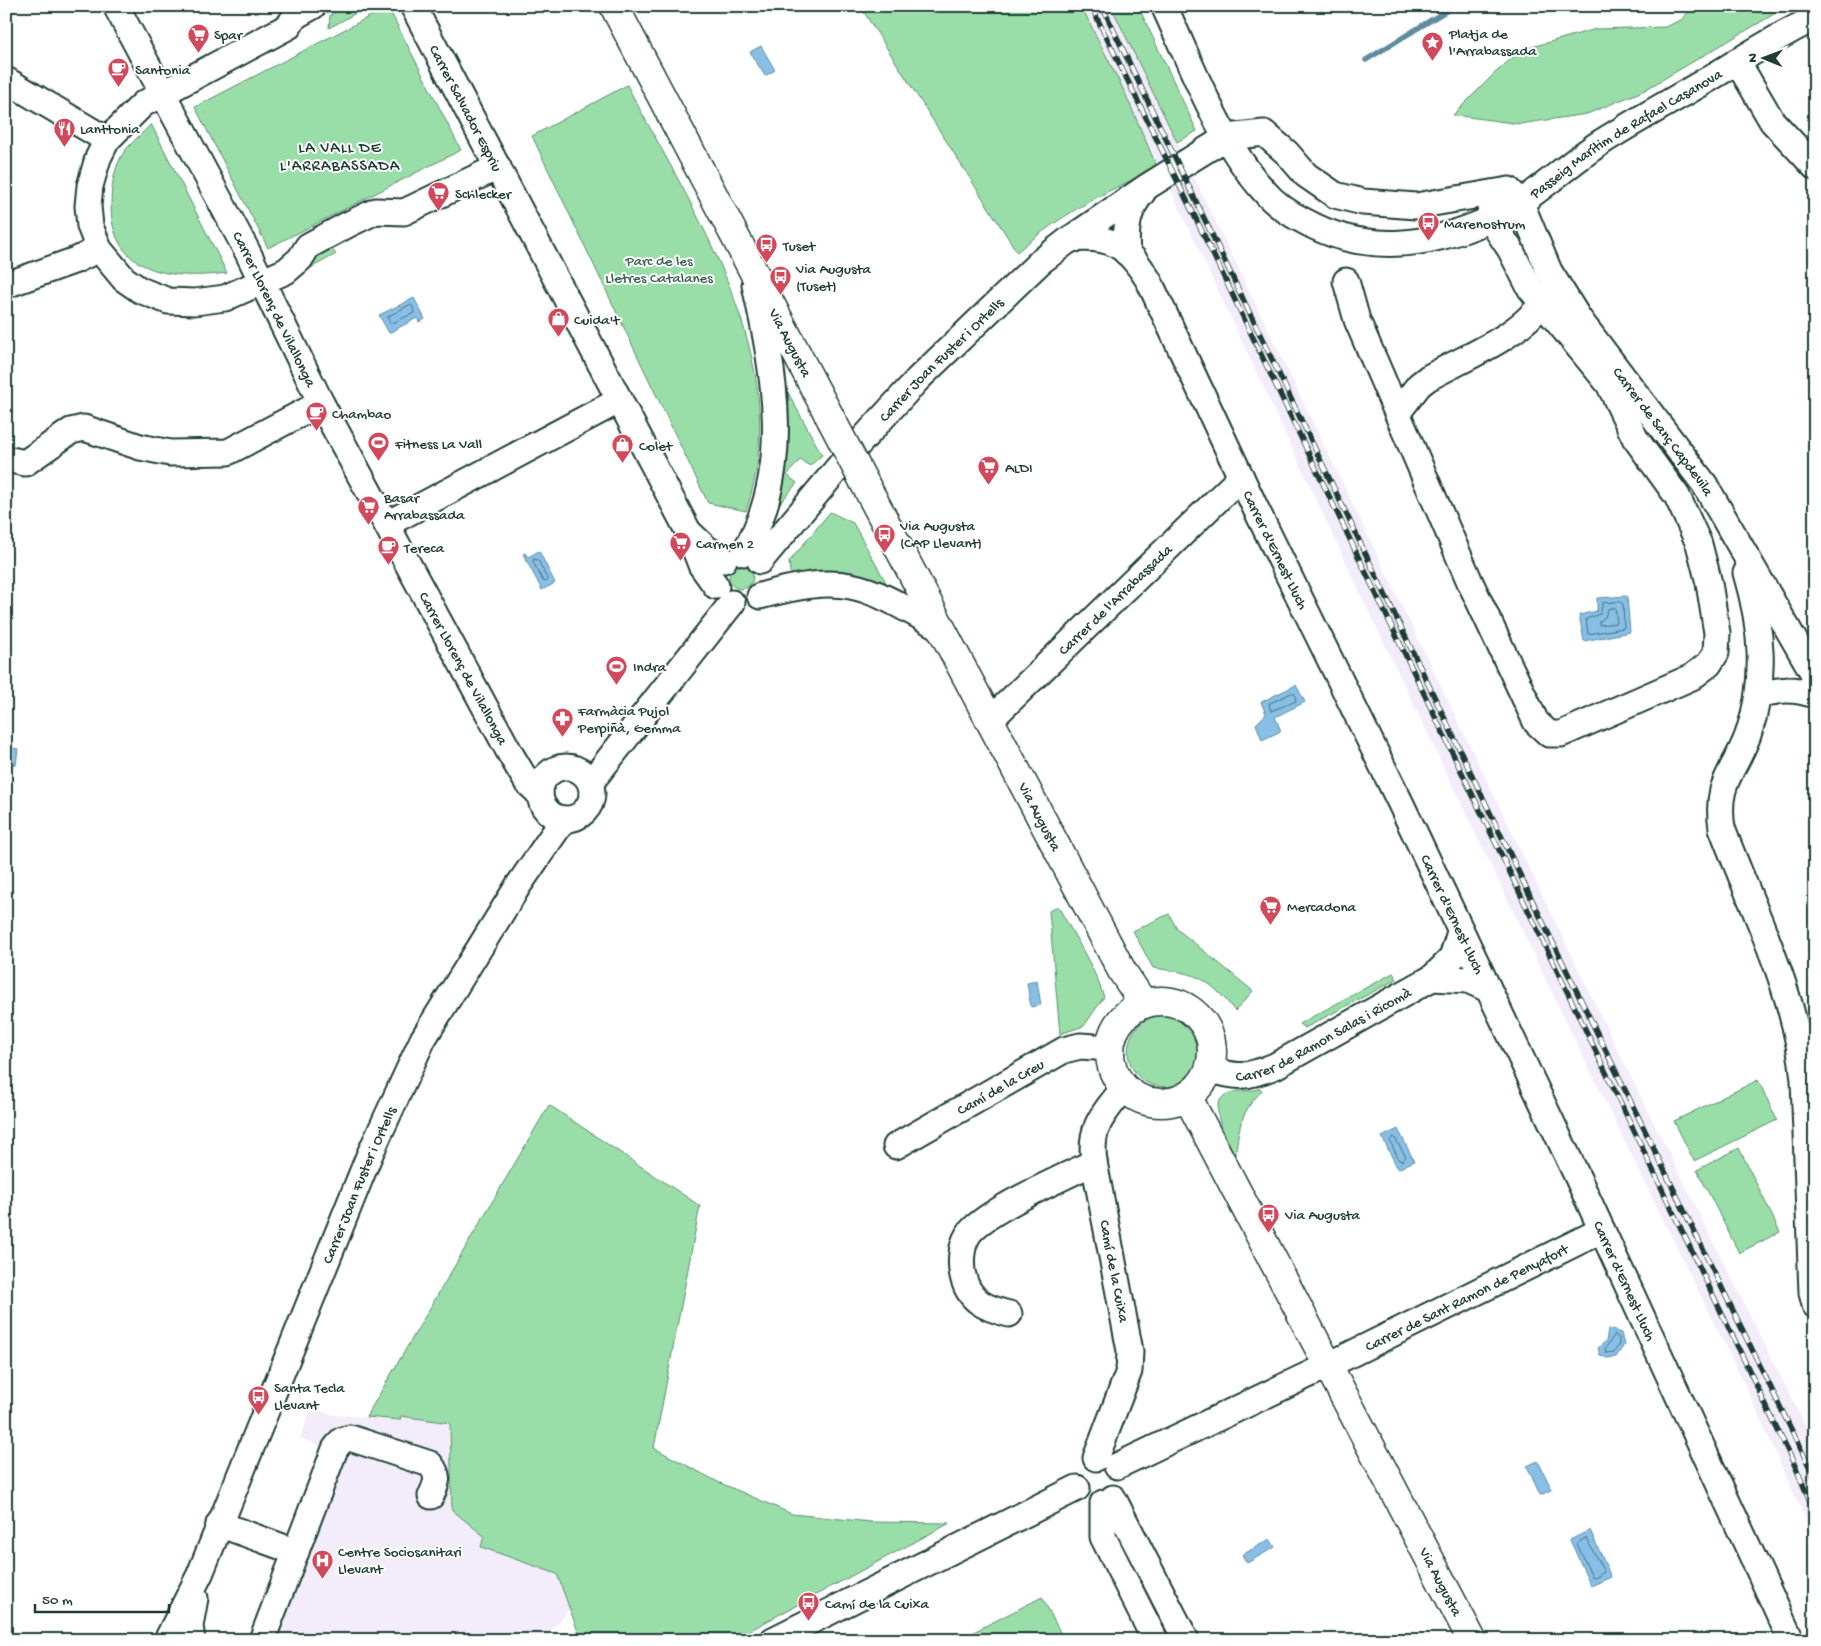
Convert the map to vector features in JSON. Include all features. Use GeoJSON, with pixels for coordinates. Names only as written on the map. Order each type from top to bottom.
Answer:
{"type":"FeatureCollection","features":[{"type":"Feature","properties":{"kind":"main road","name":"Via Augusta"},"geometry":{"type":"LineString","coordinates":[[614,6],[939,627],[1122,971],[1144,1004]]}},
{"type":"Feature","properties":{"kind":"main road"},"geometry":{"type":"LineString","coordinates":[[1164,1001],[1174,1002],[1192,1011],[1201,1019],[1212,1042],[1210,1069],[1205,1079],[1188,1096],[1162,1104],[1140,1099],[1124,1088],[1114,1073],[1110,1048],[1113,1035],[1118,1024],[1133,1009],[1144,1004],[1164,1001]]}},
{"type":"Feature","properties":{"kind":"main road","name":"Via Augusta"},"geometry":{"type":"LineString","coordinates":[[1188,1096],[1472,1640]]}},
{"type":"Feature","properties":{"kind":"street","name":"Carrer Llorenç de Vilallonga"},"geometry":{"type":"LineString","coordinates":[[116,6],[164,92],[262,282],[321,403],[510,755],[527,782],[540,794]]}},
{"type":"Feature","properties":{"kind":"street"},"geometry":{"type":"LineString","coordinates":[[313,6],[295,16],[289,26],[142,104],[107,140],[98,158],[90,186],[88,206],[90,226],[98,249],[124,278],[140,290],[168,301],[194,302],[224,298],[286,271],[300,259],[308,246],[376,211],[404,212],[498,167]]}},
{"type":"Feature","properties":{"kind":"street","name":"Carrer Salvador Espriu"},"geometry":{"type":"LineString","coordinates":[[413,6],[687,529],[702,565],[724,594]]}},
{"type":"Feature","properties":{"kind":"street","name":"Passeig Marítim de Rafael Casanova"},"geometry":{"type":"LineString","coordinates":[[1164,6],[1227,137],[1264,192],[1292,215],[1327,234],[1352,242],[1381,245],[1414,243],[1433,239],[1490,220],[1507,195]]}},
{"type":"Feature","properties":{"kind":"street","name":"Passeig Marítim de Rafael Casanova"},"geometry":{"type":"LineString","coordinates":[[1227,137],[1264,134],[1287,153],[1306,174],[1335,195],[1363,202],[1416,206],[1507,195],[1600,143],[1777,36],[1815,18]]}},
{"type":"Feature","properties":{"kind":"street"},"geometry":{"type":"LineString","coordinates":[[1738,61],[1772,121],[1815,167]]}},
{"type":"Feature","properties":{"kind":"street"},"geometry":{"type":"LineString","coordinates":[[6,80],[107,140]]}},
{"type":"Feature","properties":{"kind":"street","name":"Carrer Joan Fuster i Ortells"},"geometry":{"type":"LineString","coordinates":[[743,558],[853,450],[918,379],[1040,262],[1070,239],[1148,186],[1227,137]]}},
{"type":"Feature","properties":{"kind":"street"},"geometry":{"type":"LineString","coordinates":[[1247,168],[1255,155],[1271,150],[1287,153]]}},
{"type":"Feature","properties":{"kind":"street","name":"Carrer Joan Fuster i Ortells"},"geometry":{"type":"LineString","coordinates":[[1127,253],[1126,224],[1130,211],[1148,186]]}},
{"type":"Feature","properties":{"kind":"street","name":"Carrer de Sanç Capdevila"},"geometry":{"type":"LineString","coordinates":[[1507,195],[1549,271],[1579,319],[1705,485],[1815,676]]}},
{"type":"Feature","properties":{"kind":"street"},"geometry":{"type":"LineString","coordinates":[[1429,203],[1434,213],[1433,239]]}},
{"type":"Feature","properties":{"kind":"street"},"geometry":{"type":"LineString","coordinates":[[1346,281],[1357,320],[1470,582],[1536,722],[1549,734],[1561,734],[1692,677],[1709,664],[1716,653],[1717,633],[1709,582],[1699,544],[1677,496],[1635,438],[1609,384],[1536,296],[1510,249],[1490,220]]}},
{"type":"Feature","properties":{"kind":"street","name":"Carrer d'Ernest Lluch"},"geometry":{"type":"LineString","coordinates":[[1070,239],[1092,237],[1116,242],[1137,262],[1149,280],[1241,477],[1401,804],[1602,1230],[1791,1640]]}},
{"type":"Feature","properties":{"kind":"street"},"geometry":{"type":"LineString","coordinates":[[6,285],[76,260],[98,249]]}},
{"type":"Feature","properties":{"kind":"street"},"geometry":{"type":"LineString","coordinates":[[752,271],[765,331],[775,392],[777,436],[770,489],[759,522],[743,558],[718,567],[715,577],[724,594],[745,605],[760,596],[812,584],[846,584],[871,591],[891,600],[939,627]]}},
{"type":"Feature","properties":{"kind":"street"},"geometry":{"type":"LineString","coordinates":[[1398,412],[1419,385],[1428,378],[1509,335],[1536,296]]}},
{"type":"Feature","properties":{"kind":"street"},"geometry":{"type":"LineString","coordinates":[[386,524],[620,400]]}},
{"type":"Feature","properties":{"kind":"street"},"geometry":{"type":"LineString","coordinates":[[6,459],[25,463],[71,431],[84,428],[140,447],[170,453],[228,452],[321,403]]}},
{"type":"Feature","properties":{"kind":"street","name":"Carrer de l'Arrabassada"},"geometry":{"type":"LineString","coordinates":[[989,721],[1241,477]]}},
{"type":"Feature","properties":{"kind":"street","name":"Carrer Salvador Espriu"},"geometry":{"type":"LineString","coordinates":[[687,529],[706,548],[743,558]]}},
{"type":"Feature","properties":{"kind":"street"},"geometry":{"type":"LineString","coordinates":[[1736,540],[1759,624],[1762,656],[1758,696],[1747,736],[1723,785],[1719,808],[1722,828],[1784,983],[1801,1045],[1812,1293],[1815,1305]]}},
{"type":"Feature","properties":{"kind":"street"},"geometry":{"type":"LineString","coordinates":[[743,558],[767,575],[766,587],[760,596]]}},
{"type":"Feature","properties":{"kind":"street"},"geometry":{"type":"LineString","coordinates":[[591,782],[580,771],[562,767],[548,773],[540,785],[541,803],[547,812],[555,817],[564,819],[573,818],[587,808],[592,796],[591,782],[724,594]]}},
{"type":"Feature","properties":{"kind":"street"},"geometry":{"type":"LineString","coordinates":[[1758,696],[1782,689],[1815,695]]}},
{"type":"Feature","properties":{"kind":"street","name":"Carrer Joan Fuster i Ortells"},"geometry":{"type":"LineString","coordinates":[[167,1640],[200,1574],[369,1156],[423,1039],[518,886],[564,819]]}},
{"type":"Feature","properties":{"kind":"street","name":"Carrer de Ramon Salas i Ricomà"},"geometry":{"type":"LineString","coordinates":[[1210,1069],[1233,1077],[1251,1075],[1275,1066],[1432,978],[1452,958],[1460,932]]}},
{"type":"Feature","properties":{"kind":"street"},"geometry":{"type":"LineString","coordinates":[[1432,978],[1468,980],[1488,989]]}},
{"type":"Feature","properties":{"kind":"street","name":"Camí de la Creu"},"geometry":{"type":"LineString","coordinates":[[896,1146],[1064,1050],[1080,1046],[1110,1048]]}},
{"type":"Feature","properties":{"kind":"street","name":"Camí de la Cuixa"},"geometry":{"type":"LineString","coordinates":[[1106,1462],[1129,1371],[1130,1352],[1094,1162],[1093,1138],[1096,1125],[1124,1088]]}},
{"type":"Feature","properties":{"kind":"street"},"geometry":{"type":"LineString","coordinates":[[1009,1314],[993,1310],[976,1302],[966,1288],[961,1269],[962,1253],[968,1235],[984,1218],[1094,1162]]}},
{"type":"Feature","properties":{"kind":"street","name":"Carrer de Sant Ramon de Penyafort"},"geometry":{"type":"LineString","coordinates":[[1106,1462],[1330,1365],[1602,1230]]}},
{"type":"Feature","properties":{"kind":"street"},"geometry":{"type":"LineString","coordinates":[[262,1640],[334,1449],[342,1440],[350,1438],[430,1464],[436,1472],[437,1482],[431,1496]]}},
{"type":"Feature","properties":{"kind":"street"},"geometry":{"type":"LineString","coordinates":[[1108,1501],[1087,1500],[1078,1488],[1077,1474],[1080,1468],[1090,1460],[1106,1462],[1120,1473],[1121,1487],[1108,1501],[1103,1537],[1154,1640]]}},
{"type":"Feature","properties":{"kind":"street"},"geometry":{"type":"LineString","coordinates":[[773,1640],[798,1634],[1078,1488]]}},
{"type":"Feature","properties":{"kind":"street"},"geometry":{"type":"LineString","coordinates":[[1108,1501],[1186,1640]]}},
{"type":"Feature","properties":{"kind":"street"},"geometry":{"type":"LineString","coordinates":[[219,1524],[296,1552]]}},
{"type":"Feature","properties":{"kind":"street","name":"Carrer Joan Fuster i Ortells"},"geometry":{"type":"LineString","coordinates":[[192,1640],[190,1626],[200,1574]]}},
{"type":"Feature","properties":{"kind":"shaded area"},"geometry":{"type":"Polygon","coordinates":[[[1081,6],[1111,6],[1615,1045],[1807,1429],[1815,1447],[1815,1541],[1753,1402],[1584,1059],[1370,614],[1175,199],[1081,6]]]}},
{"type":"Feature","properties":{"kind":"shaded area"},"geometry":{"type":"Polygon","coordinates":[[[311,1409],[335,1415],[400,1420],[401,1416],[450,1423],[452,1510],[484,1536],[481,1547],[557,1574],[571,1608],[543,1640],[251,1640],[307,1499],[304,1491],[321,1447],[300,1438],[311,1409]]]}},
{"type":"Feature","properties":{"kind":"green space"},"geometry":{"type":"Polygon","coordinates":[[[345,6],[365,8],[329,28],[330,15],[345,6]]]}},
{"type":"Feature","properties":{"kind":"green space"},"geometry":{"type":"Polygon","coordinates":[[[860,6],[1081,6],[1125,93],[1158,169],[1102,195],[1066,215],[1017,252],[860,6]]]}},
{"type":"Feature","properties":{"kind":"green space"},"geometry":{"type":"Polygon","coordinates":[[[1111,6],[1138,6],[1197,131],[1177,142],[1111,6]]]}},
{"type":"Feature","properties":{"kind":"green space"},"geometry":{"type":"Polygon","coordinates":[[[1694,6],[1788,6],[1643,91],[1587,114],[1520,124],[1453,115],[1521,50],[1596,29],[1665,27],[1681,20],[1694,6]]]}},
{"type":"Feature","properties":{"kind":"green space"},"geometry":{"type":"Polygon","coordinates":[[[388,7],[461,150],[268,248],[195,107],[388,7]]]}},
{"type":"Feature","properties":{"kind":"green space","name":"Parc de les Lletres Catalanes"},"geometry":{"type":"Polygon","coordinates":[[[627,85],[708,237],[731,290],[748,344],[758,399],[758,455],[746,511],[708,503],[532,136],[627,85]]]}},
{"type":"Feature","properties":{"kind":"green space"},"geometry":{"type":"Polygon","coordinates":[[[151,124],[227,273],[187,275],[167,273],[149,268],[134,260],[122,247],[114,230],[111,207],[115,174],[122,155],[151,124]]]}},
{"type":"Feature","properties":{"kind":"green space"},"geometry":{"type":"Polygon","coordinates":[[[326,244],[336,254],[302,273],[326,244]]]}},
{"type":"Feature","properties":{"kind":"green space"},"geometry":{"type":"Polygon","coordinates":[[[779,376],[822,455],[810,466],[800,460],[787,475],[797,483],[770,515],[779,376]]]}},
{"type":"Feature","properties":{"kind":"green space"},"geometry":{"type":"Polygon","coordinates":[[[830,512],[853,523],[888,586],[865,577],[842,572],[818,572],[793,576],[790,572],[789,562],[830,512]]]}},
{"type":"Feature","properties":{"kind":"green space"},"geometry":{"type":"Polygon","coordinates":[[[741,565],[750,568],[753,577],[750,586],[741,589],[732,586],[729,577],[732,568],[741,565]]]}},
{"type":"Feature","properties":{"kind":"green space"},"geometry":{"type":"Polygon","coordinates":[[[1058,906],[1089,962],[1104,997],[1084,1026],[1060,1034],[1049,911],[1058,906]]]}},
{"type":"Feature","properties":{"kind":"green space"},"geometry":{"type":"Polygon","coordinates":[[[1169,914],[1177,929],[1253,991],[1235,1011],[1216,990],[1200,978],[1180,972],[1153,968],[1133,931],[1169,914]]]}},
{"type":"Feature","properties":{"kind":"green space"},"geometry":{"type":"Polygon","coordinates":[[[1393,973],[1397,979],[1305,1028],[1299,1024],[1393,973]]]}},
{"type":"Feature","properties":{"kind":"green space"},"geometry":{"type":"Polygon","coordinates":[[[1171,1015],[1190,1025],[1198,1037],[1200,1051],[1198,1065],[1190,1077],[1178,1085],[1157,1087],[1138,1077],[1130,1065],[1128,1044],[1138,1025],[1150,1017],[1171,1015]]]}},
{"type":"Feature","properties":{"kind":"green space"},"geometry":{"type":"Polygon","coordinates":[[[1758,1080],[1777,1120],[1694,1161],[1674,1121],[1758,1080]]]}},
{"type":"Feature","properties":{"kind":"green space"},"geometry":{"type":"Polygon","coordinates":[[[1260,1088],[1262,1091],[1245,1113],[1239,1129],[1236,1157],[1223,1131],[1218,1111],[1219,1103],[1224,1096],[1233,1092],[1260,1088]]]}},
{"type":"Feature","properties":{"kind":"green space"},"geometry":{"type":"Polygon","coordinates":[[[549,1105],[700,1206],[654,1448],[718,1482],[792,1514],[871,1522],[950,1523],[732,1640],[581,1640],[557,1574],[481,1547],[484,1536],[452,1510],[450,1423],[401,1416],[400,1420],[366,1417],[549,1105]]]}},
{"type":"Feature","properties":{"kind":"green space"},"geometry":{"type":"Polygon","coordinates":[[[1739,1148],[1780,1232],[1739,1253],[1697,1170],[1739,1148]]]}},
{"type":"Feature","properties":{"kind":"green space"},"geometry":{"type":"Polygon","coordinates":[[[1042,1597],[1064,1640],[958,1640],[1042,1597]]]}},
{"type":"Feature","properties":{"kind":"water"},"geometry":{"type":"Polygon","coordinates":[[[761,46],[775,70],[765,76],[750,52],[761,46]]]}},
{"type":"Feature","properties":{"kind":"water"},"geometry":{"type":"Polygon","coordinates":[[[414,298],[425,319],[419,322],[417,318],[389,333],[379,315],[414,298]]]}},
{"type":"Feature","properties":{"kind":"water"},"geometry":{"type":"Polygon","coordinates":[[[539,551],[555,583],[542,590],[523,554],[525,553],[528,557],[539,551]]]}},
{"type":"Feature","properties":{"kind":"water"},"geometry":{"type":"Polygon","coordinates":[[[1627,596],[1630,632],[1584,641],[1579,615],[1597,611],[1597,598],[1627,596]]]}},
{"type":"Feature","properties":{"kind":"water"},"geometry":{"type":"Polygon","coordinates":[[[1296,685],[1305,702],[1275,717],[1281,731],[1262,740],[1256,724],[1266,714],[1261,702],[1296,685]]]}},
{"type":"Feature","properties":{"kind":"water"},"geometry":{"type":"Polygon","coordinates":[[[6,747],[18,749],[16,765],[6,763],[6,747]]]}},
{"type":"Feature","properties":{"kind":"water"},"geometry":{"type":"Polygon","coordinates":[[[1037,981],[1041,1005],[1031,1007],[1027,983],[1037,981]]]}},
{"type":"Feature","properties":{"kind":"water"},"geometry":{"type":"Polygon","coordinates":[[[1398,1129],[1414,1161],[1398,1169],[1382,1137],[1398,1129]]]}},
{"type":"Feature","properties":{"kind":"water"},"geometry":{"type":"Polygon","coordinates":[[[1608,1329],[1621,1333],[1624,1345],[1616,1357],[1607,1358],[1600,1355],[1598,1348],[1606,1341],[1608,1329]]]}},
{"type":"Feature","properties":{"kind":"water"},"geometry":{"type":"Polygon","coordinates":[[[1538,1461],[1552,1490],[1540,1495],[1527,1466],[1538,1461]]]}},
{"type":"Feature","properties":{"kind":"water"},"geometry":{"type":"Polygon","coordinates":[[[1590,1530],[1611,1577],[1591,1586],[1570,1540],[1590,1530]]]}},
{"type":"Feature","properties":{"kind":"water"},"geometry":{"type":"Polygon","coordinates":[[[1270,1539],[1275,1547],[1247,1563],[1242,1555],[1270,1539]]]}},
{"type":"Feature","properties":{"kind":"waterway"},"geometry":{"type":"LineString","coordinates":[[1366,60],[1454,6]]}},
{"type":"Feature","properties":{"kind":"railway"},"geometry":{"type":"LineString","coordinates":[[1091,6],[1197,221],[1796,1468],[1815,1513]]}},
{"type":"Feature","properties":{"kind":"railway"},"geometry":{"type":"LineString","coordinates":[[1102,6],[1534,904],[1815,1478]]}},
{"type":"Feature","properties":{"kind":"place","name":"Spar"},"geometry":{"type":"Point","coordinates":[198,53]}},
{"type":"Feature","properties":{"kind":"place","name":"Platja de l'Arrabassada"},"geometry":{"type":"Point","coordinates":[1433,61]}},
{"type":"Feature","properties":{"kind":"place","name":"Santonia"},"geometry":{"type":"Point","coordinates":[119,88]}},
{"type":"Feature","properties":{"kind":"place","name":"Lanttonia"},"geometry":{"type":"Point","coordinates":[64,147]}},
{"type":"Feature","properties":{"kind":"place","name":"Schlecker"},"geometry":{"type":"Point","coordinates":[439,212]}},
{"type":"Feature","properties":{"kind":"place","name":"Marenostrum"},"geometry":{"type":"Point","coordinates":[1428,242]}},
{"type":"Feature","properties":{"kind":"place","name":"Tuset"},"geometry":{"type":"Point","coordinates":[767,264]}},
{"type":"Feature","properties":{"kind":"place","name":"Via Augusta (Tuset)"},"geometry":{"type":"Point","coordinates":[780,296]}},
{"type":"Feature","properties":{"kind":"place","name":"Cuida't"},"geometry":{"type":"Point","coordinates":[558,338]}},
{"type":"Feature","properties":{"kind":"place","name":"Chambao"},"geometry":{"type":"Point","coordinates":[316,432]}},
{"type":"Feature","properties":{"kind":"place","name":"Fitness La Vall"},"geometry":{"type":"Point","coordinates":[379,462]}},
{"type":"Feature","properties":{"kind":"place","name":"Colet"},"geometry":{"type":"Point","coordinates":[623,464]}},
{"type":"Feature","properties":{"kind":"place","name":"ALDI"},"geometry":{"type":"Point","coordinates":[989,486]}},
{"type":"Feature","properties":{"kind":"place","name":"Basar Arrabassada"},"geometry":{"type":"Point","coordinates":[368,525]}},
{"type":"Feature","properties":{"kind":"place","name":"Via Augusta (CAP Llevant)"},"geometry":{"type":"Point","coordinates":[884,553]}},
{"type":"Feature","properties":{"kind":"place","name":"Carmen 2"},"geometry":{"type":"Point","coordinates":[680,562]}},
{"type":"Feature","properties":{"kind":"place","name":"Tereca"},"geometry":{"type":"Point","coordinates":[388,566]}},
{"type":"Feature","properties":{"kind":"place","name":"Indra"},"geometry":{"type":"Point","coordinates":[617,685]}},
{"type":"Feature","properties":{"kind":"place","name":"Farmàcia Pujol Perpiñà, Gemma"},"geometry":{"type":"Point","coordinates":[562,738]}},
{"type":"Feature","properties":{"kind":"place","name":"Mercadona"},"geometry":{"type":"Point","coordinates":[1271,925]}},
{"type":"Feature","properties":{"kind":"place","name":"Via Augusta"},"geometry":{"type":"Point","coordinates":[1269,1233]}},
{"type":"Feature","properties":{"kind":"place","name":"Santa Tecla Llevant"},"geometry":{"type":"Point","coordinates":[258,1415]}},
{"type":"Feature","properties":{"kind":"place","name":"Centre Sociosanitari Llevant"},"geometry":{"type":"Point","coordinates":[322,1579]}},
{"type":"Feature","properties":{"kind":"place","name":"Camí de la Cuixa"},"geometry":{"type":"Point","coordinates":[809,1622]}},
{"type":"Feature","properties":{"kind":"district","name":"LA VALL DE L'ARRABASSADA"},"geometry":{"type":"Point","coordinates":[340,155]}}]}
